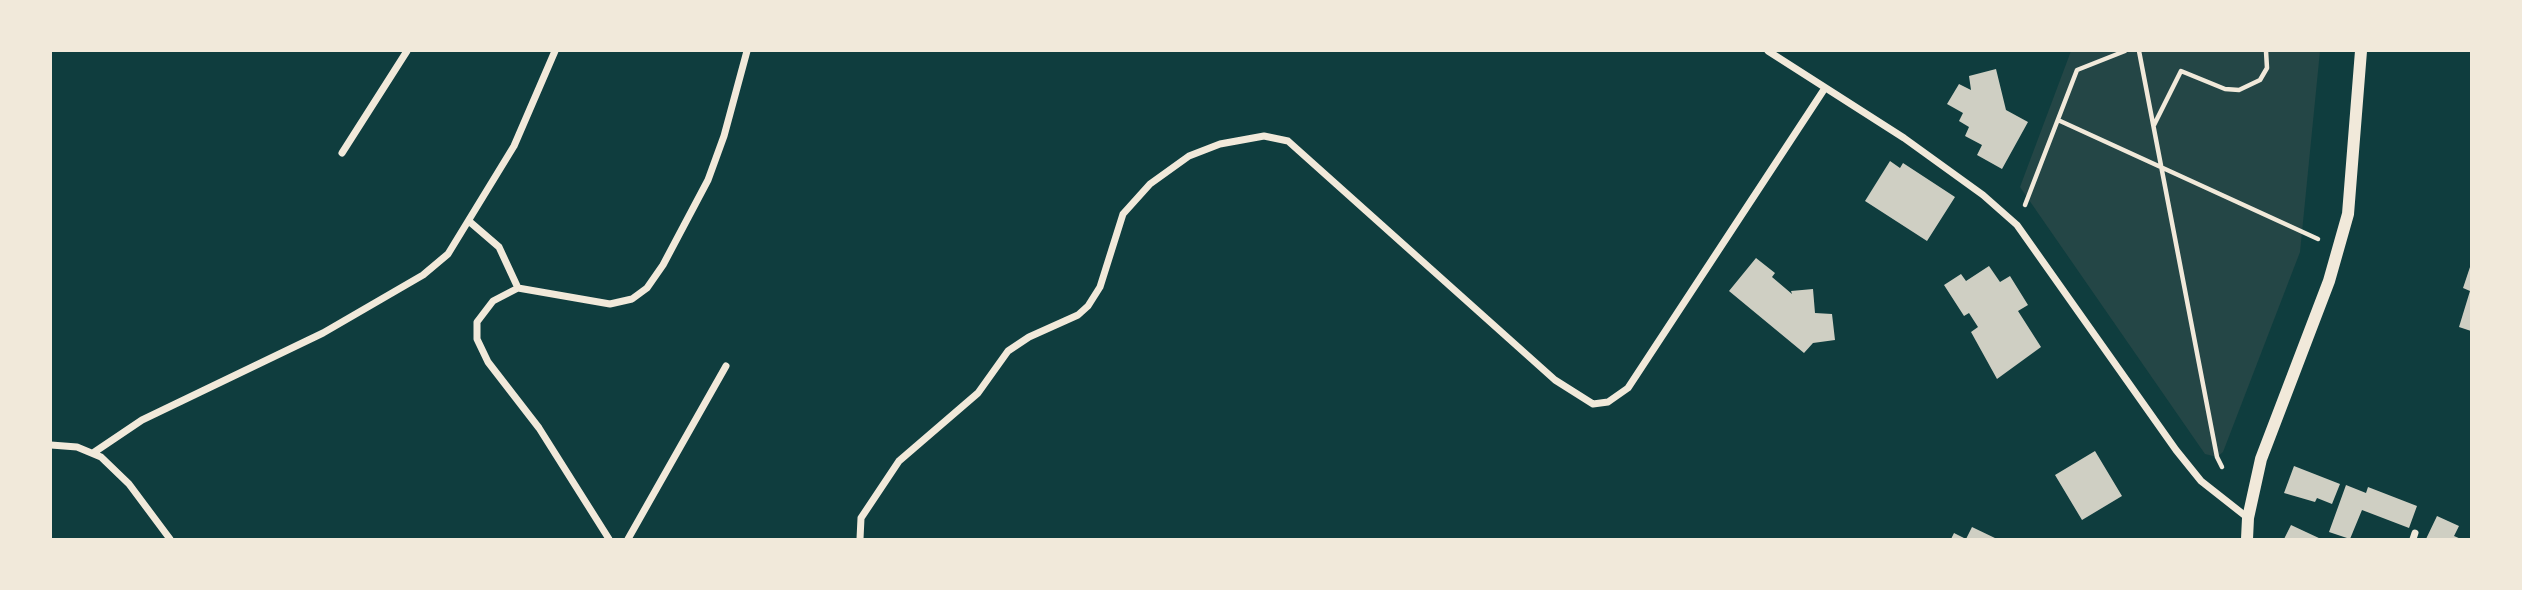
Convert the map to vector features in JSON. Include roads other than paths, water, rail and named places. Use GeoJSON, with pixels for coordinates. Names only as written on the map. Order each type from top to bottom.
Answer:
{"type":"FeatureCollection","features":[{"type":"Feature","properties":{"kind":"street"},"geometry":{"type":"LineString","coordinates":[[342,153],[407,51]]}},
{"type":"Feature","properties":{"kind":"street"},"geometry":{"type":"LineString","coordinates":[[93,453],[142,421],[323,333],[423,275],[448,254],[514,146],[555,51]]}},
{"type":"Feature","properties":{"kind":"street"},"geometry":{"type":"LineString","coordinates":[[609,539],[579,489],[488,362],[477,339],[476,327],[483,312],[499,296],[518,288],[610,304],[632,299],[647,288],[670,253],[708,180],[724,136],[747,51]]}},
{"type":"Feature","properties":{"kind":"street"},"geometry":{"type":"LineString","coordinates":[[1768,51],[1904,138],[1983,195],[2017,225],[2176,450],[2202,481],[2248,518]]}},
{"type":"Feature","properties":{"kind":"street"},"geometry":{"type":"LineString","coordinates":[[2247,539],[2248,518],[2261,459],[2340,249],[2353,187],[2361,51]]}},
{"type":"Feature","properties":{"kind":"street"},"geometry":{"type":"LineString","coordinates":[[860,539],[861,518],[899,461],[978,393],[1008,351],[1029,337],[1078,315],[1088,306],[1100,287],[1123,214],[1150,184],[1189,156],[1220,144],[1264,136],[1287,141],[1555,380],[1594,404],[1608,402],[1628,388],[1825,88]]}},
{"type":"Feature","properties":{"kind":"street"},"geometry":{"type":"LineString","coordinates":[[470,222],[499,247],[518,288]]}},
{"type":"Feature","properties":{"kind":"street"},"geometry":{"type":"LineString","coordinates":[[628,539],[726,366]]}},
{"type":"Feature","properties":{"kind":"street"},"geometry":{"type":"LineString","coordinates":[[51,445],[77,447],[93,453],[121,476],[170,539]]}}]}
